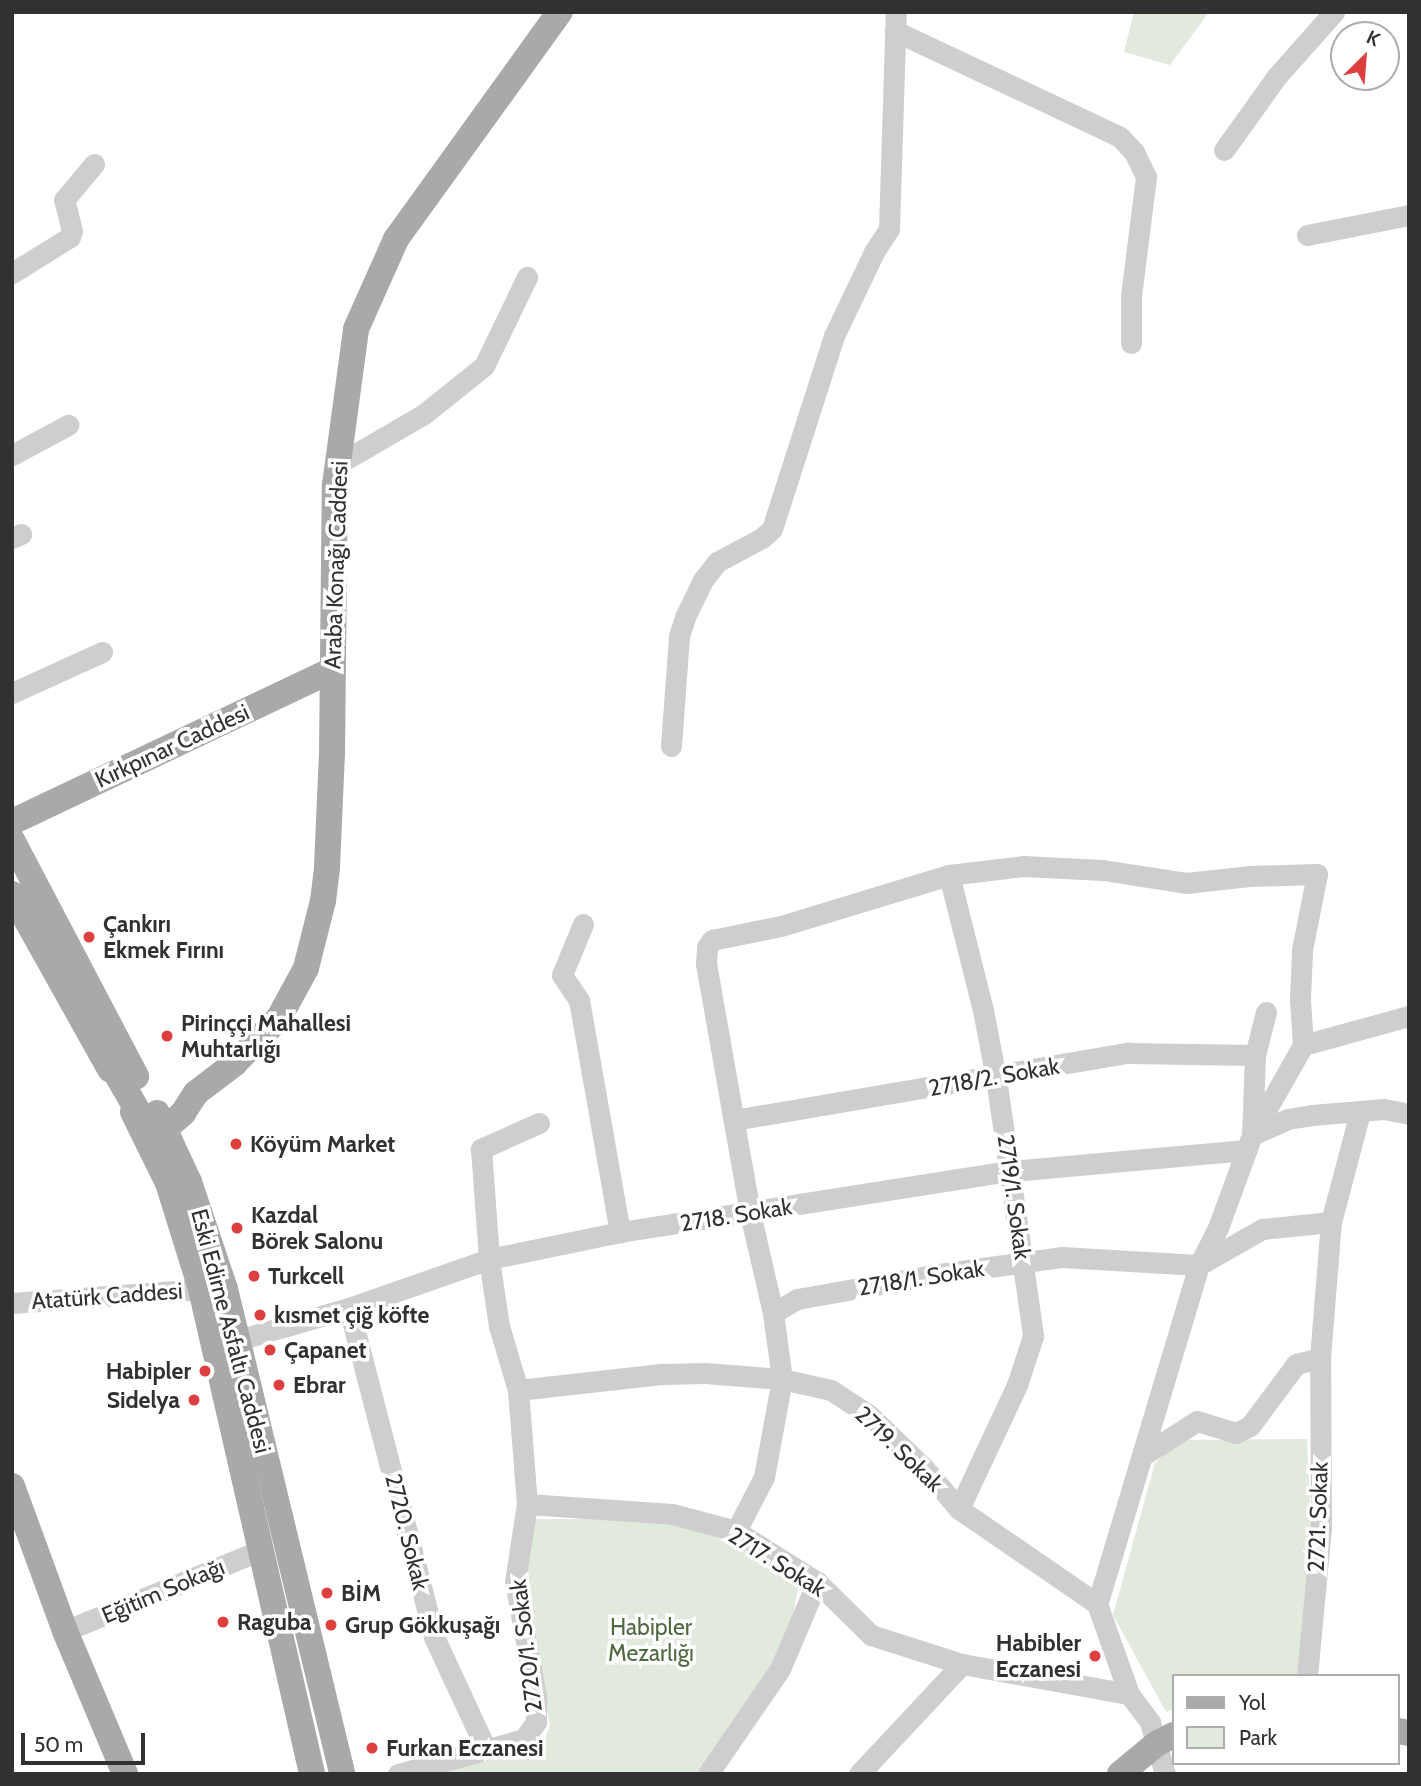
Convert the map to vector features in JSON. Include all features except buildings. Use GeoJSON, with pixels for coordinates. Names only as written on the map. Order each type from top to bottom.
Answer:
{"type":"FeatureCollection","features":[{"type":"Feature","properties":{"kind":"main road","name":"Araba Konağı Caddesi"},"geometry":{"type":"LineString","coordinates":[[196,1093],[234,1064],[279,1018],[306,968],[327,867],[335,485],[356,329],[396,239],[560,12]]}},
{"type":"Feature","properties":{"kind":"main road","name":"Kırkpınar Caddesi"},"geometry":{"type":"LineString","coordinates":[[12,822],[332,670]]}},
{"type":"Feature","properties":{"kind":"main road","name":"Eski Edirne Asfaltı Caddesi"},"geometry":{"type":"LineString","coordinates":[[12,840],[144,1114],[169,1183],[201,1289],[312,1774]]}},
{"type":"Feature","properties":{"kind":"main road"},"geometry":{"type":"LineString","coordinates":[[12,894],[102,1055],[144,1114],[168,1096],[196,1093]]}},
{"type":"Feature","properties":{"kind":"main road"},"geometry":{"type":"LineString","coordinates":[[166,1128],[183,1113],[196,1093]]}},
{"type":"Feature","properties":{"kind":"main road","name":"Eski Edirne Asfaltı Caddesi"},"geometry":{"type":"LineString","coordinates":[[144,1114],[166,1128],[209,1236],[238,1340],[342,1774]]}},
{"type":"Feature","properties":{"kind":"main road"},"geometry":{"type":"LineString","coordinates":[[12,1486],[65,1632],[125,1774]]}},
{"type":"Feature","properties":{"kind":"main road"},"geometry":{"type":"LineString","coordinates":[[1120,1774],[1165,1740]]}},
{"type":"Feature","properties":{"kind":"street"},"geometry":{"type":"LineString","coordinates":[[1224,150],[1277,76],[1334,12]]}},
{"type":"Feature","properties":{"kind":"street"},"geometry":{"type":"LineString","coordinates":[[671,746],[679,636],[689,607],[703,580],[717,562],[762,538],[772,529],[834,336],[874,252],[889,229],[896,22],[1121,137],[1134,152],[1146,177],[1131,296],[1131,343]]}},
{"type":"Feature","properties":{"kind":"street"},"geometry":{"type":"LineString","coordinates":[[12,273],[70,237],[72,231],[64,200],[94,164]]}},
{"type":"Feature","properties":{"kind":"street"},"geometry":{"type":"LineString","coordinates":[[1307,235],[1409,215]]}},
{"type":"Feature","properties":{"kind":"street"},"geometry":{"type":"LineString","coordinates":[[338,464],[424,414],[484,366],[527,277]]}},
{"type":"Feature","properties":{"kind":"street"},"geometry":{"type":"LineString","coordinates":[[12,455],[68,425]]}},
{"type":"Feature","properties":{"kind":"street"},"geometry":{"type":"LineString","coordinates":[[12,693],[102,652]]}},
{"type":"Feature","properties":{"kind":"street"},"geometry":{"type":"LineString","coordinates":[[736,1531],[764,1477],[782,1379],[773,1313],[750,1213],[706,963],[705,955],[712,940],[781,926],[949,874],[1023,866],[1103,870],[1186,883],[1249,876],[1317,874],[1303,950],[1300,1000],[1303,1045],[1249,1143],[1218,1228],[1199,1265],[1097,1604],[1129,1694],[1165,1740],[1165,1774]]}},
{"type":"Feature","properties":{"kind":"street","name":"2719/1. Sokak"},"geometry":{"type":"LineString","coordinates":[[949,874],[983,1010],[996,1078],[1033,1336],[1017,1385],[959,1509]]}},
{"type":"Feature","properties":{"kind":"street"},"geometry":{"type":"LineString","coordinates":[[583,924],[562,975],[579,1000],[620,1232]]}},
{"type":"Feature","properties":{"kind":"street"},"geometry":{"type":"LineString","coordinates":[[1249,1143],[1255,1055],[1266,1012]]}},
{"type":"Feature","properties":{"kind":"street"},"geometry":{"type":"LineString","coordinates":[[1303,1045],[1409,1016]]}},
{"type":"Feature","properties":{"kind":"street","name":"2718/2. Sokak"},"geometry":{"type":"LineString","coordinates":[[734,1120],[996,1078],[1128,1053],[1255,1055]]}},
{"type":"Feature","properties":{"kind":"street","name":"2718. Sokak"},"geometry":{"type":"LineString","coordinates":[[238,1340],[349,1308],[489,1259],[620,1232],[1011,1171],[1249,1143],[1288,1119],[1384,1109],[1409,1114]]}},
{"type":"Feature","properties":{"kind":"street","name":"2721. Sokak"},"geometry":{"type":"LineString","coordinates":[[1307,1674],[1321,1528],[1320,1358],[1331,1222],[1360,1112]]}},
{"type":"Feature","properties":{"kind":"street"},"geometry":{"type":"LineString","coordinates":[[527,1504],[517,1390],[499,1326],[489,1259],[481,1149],[539,1123]]}},
{"type":"Feature","properties":{"kind":"street"},"geometry":{"type":"LineString","coordinates":[[1199,1265],[1262,1229],[1287,1224],[1331,1222]]}},
{"type":"Feature","properties":{"kind":"street","name":"2718/1. Sokak"},"geometry":{"type":"LineString","coordinates":[[773,1313],[797,1299],[1061,1257],[1199,1265]]}},
{"type":"Feature","properties":{"kind":"street","name":"Atatürk Caddesi"},"geometry":{"type":"LineString","coordinates":[[12,1303],[201,1289]]}},
{"type":"Feature","properties":{"kind":"street","name":"2720. Sokak"},"geometry":{"type":"LineString","coordinates":[[349,1308],[434,1637],[486,1749]]}},
{"type":"Feature","properties":{"kind":"street"},"geometry":{"type":"LineString","coordinates":[[1142,1456],[1197,1421],[1236,1433],[1250,1426],[1296,1364],[1320,1358]]}},
{"type":"Feature","properties":{"kind":"street","name":"2719. Sokak"},"geometry":{"type":"LineString","coordinates":[[517,1390],[660,1374],[782,1379],[831,1390],[869,1415],[924,1468],[959,1509],[1097,1604]]}},
{"type":"Feature","properties":{"kind":"street","name":"2720/1. Sokak"},"geometry":{"type":"LineString","coordinates":[[398,1774],[524,1740],[536,1722],[536,1696],[515,1582],[527,1504]]}},
{"type":"Feature","properties":{"kind":"street","name":"2717. Sokak"},"geometry":{"type":"LineString","coordinates":[[527,1504],[672,1514],[736,1531],[817,1582],[871,1635],[962,1664],[1129,1694]]}},
{"type":"Feature","properties":{"kind":"street","name":"Eğitim Sokağı"},"geometry":{"type":"LineString","coordinates":[[65,1632],[261,1550]]}},
{"type":"Feature","properties":{"kind":"street"},"geometry":{"type":"LineString","coordinates":[[708,1774],[780,1669],[817,1582]]}},
{"type":"Feature","properties":{"kind":"street"},"geometry":{"type":"LineString","coordinates":[[859,1774],[962,1664]]}},
{"type":"Feature","properties":{"kind":"green space"},"geometry":{"type":"Polygon","coordinates":[[[1134,12],[1209,12],[1170,65],[1124,52],[1134,12]]]}},
{"type":"Feature","properties":{"kind":"green space"},"geometry":{"type":"Polygon","coordinates":[[[1307,1439],[1311,1527],[1300,1674],[1172,1674],[1172,1710],[1166,1712],[1113,1615],[1155,1463],[1179,1440],[1307,1439]]]}},
{"type":"Feature","properties":{"kind":"green space","name":"Habipler Mezarlığı"},"geometry":{"type":"Polygon","coordinates":[[[528,1519],[618,1519],[672,1523],[733,1538],[800,1580],[785,1653],[704,1774],[444,1774],[442,1767],[545,1739],[550,1725],[520,1585],[528,1519]]]}},
{"type":"Feature","properties":{"kind":"place","name":"Çankırı Ekmek Fırını"},"geometry":{"type":"Point","coordinates":[89,937]}},
{"type":"Feature","properties":{"kind":"place","name":"Pirinççi Mahallesi Muhtarlığı"},"geometry":{"type":"Point","coordinates":[167,1036]}},
{"type":"Feature","properties":{"kind":"place","name":"Köyüm Market"},"geometry":{"type":"Point","coordinates":[236,1144]}},
{"type":"Feature","properties":{"kind":"place","name":"Kazdal Börek Salonu"},"geometry":{"type":"Point","coordinates":[237,1228]}},
{"type":"Feature","properties":{"kind":"place","name":"Turkcell"},"geometry":{"type":"Point","coordinates":[254,1276]}},
{"type":"Feature","properties":{"kind":"place","name":"kısmet çiğ köfte"},"geometry":{"type":"Point","coordinates":[260,1315]}},
{"type":"Feature","properties":{"kind":"place","name":"Çapanet"},"geometry":{"type":"Point","coordinates":[270,1350]}},
{"type":"Feature","properties":{"kind":"place","name":"Habipler"},"geometry":{"type":"Point","coordinates":[205,1371]}},
{"type":"Feature","properties":{"kind":"place","name":"Ebrar"},"geometry":{"type":"Point","coordinates":[279,1385]}},
{"type":"Feature","properties":{"kind":"place","name":"Sidelya"},"geometry":{"type":"Point","coordinates":[194,1400]}},
{"type":"Feature","properties":{"kind":"place","name":"BİM"},"geometry":{"type":"Point","coordinates":[327,1593]}},
{"type":"Feature","properties":{"kind":"place","name":"Raguba"},"geometry":{"type":"Point","coordinates":[223,1622]}},
{"type":"Feature","properties":{"kind":"place","name":"Grup Gökkuşağı"},"geometry":{"type":"Point","coordinates":[331,1625]}},
{"type":"Feature","properties":{"kind":"place","name":"Habibler Eczanesi"},"geometry":{"type":"Point","coordinates":[1095,1656]}},
{"type":"Feature","properties":{"kind":"place","name":"Furkan Eczanesi"},"geometry":{"type":"Point","coordinates":[372,1748]}}]}
